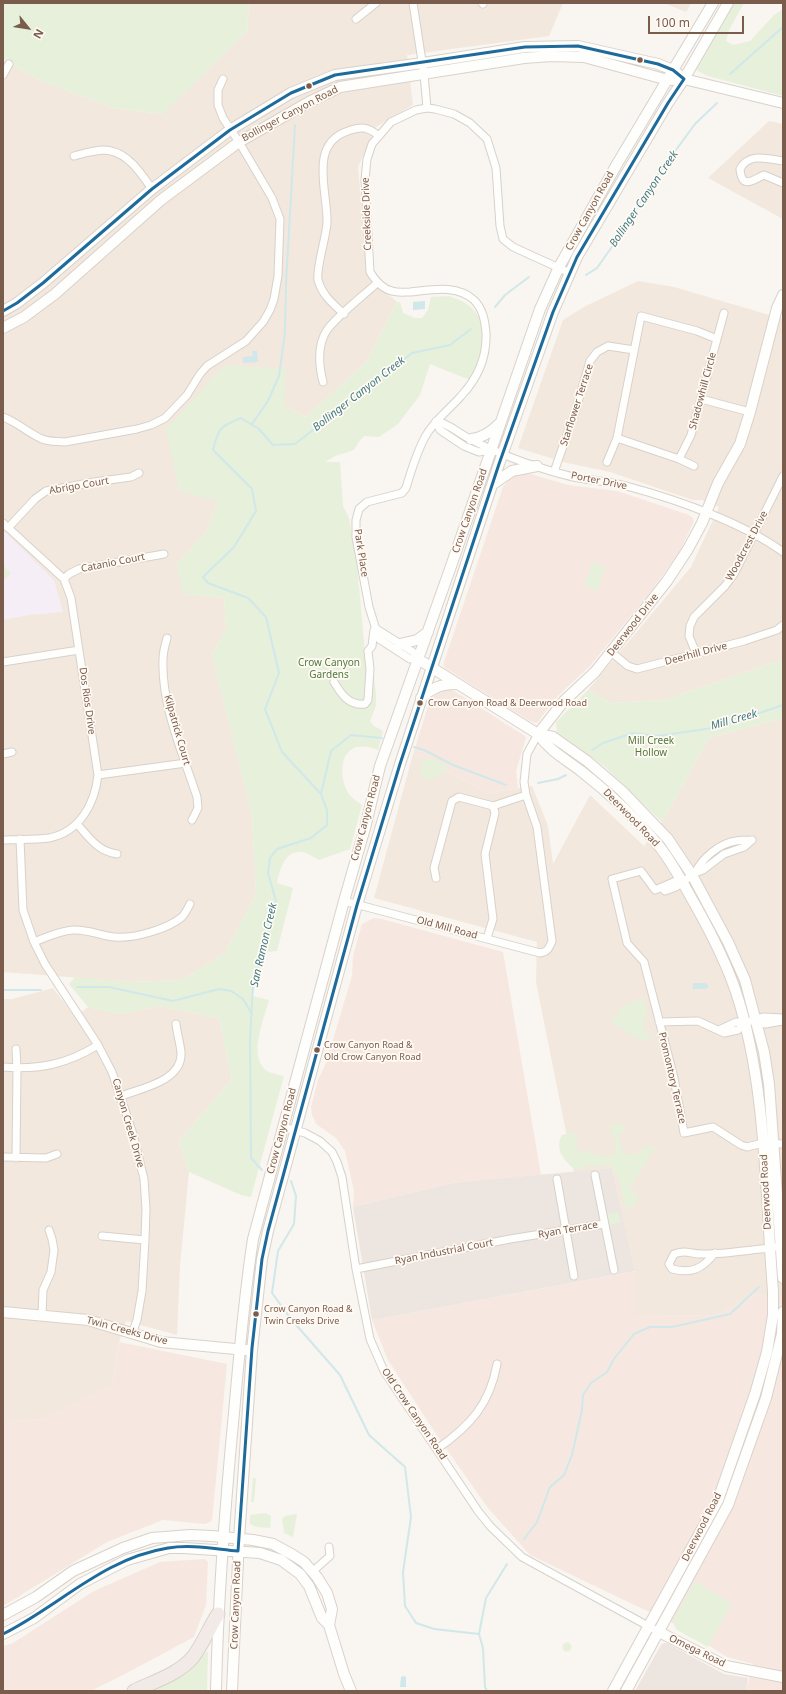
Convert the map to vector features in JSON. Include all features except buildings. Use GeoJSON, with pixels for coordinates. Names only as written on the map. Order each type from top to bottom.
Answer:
{"type":"FeatureCollection","features":[{"type":"Feature","properties":{"kind":"highway"},"geometry":{"type":"LineString","coordinates":[[134,1691],[174,1672],[184,1665],[192,1657],[218,1614]]}},
{"type":"Feature","properties":{"kind":"main road","name":"Crow Canyon Road"},"geometry":{"type":"LineString","coordinates":[[216,1691],[222,1537],[246,1283],[253,1237],[365,828],[380,766],[492,450],[540,309],[559,267],[617,164],[713,3]]}},
{"type":"Feature","properties":{"kind":"main road","name":"Crow Canyon Road"},"geometry":{"type":"LineString","coordinates":[[232,1691],[238,1539],[252,1350],[262,1259],[295,1130],[357,905],[421,698],[544,334],[577,257],[728,3]]}},
{"type":"Feature","properties":{"kind":"main road","name":"Bollinger Canyon Road"},"geometry":{"type":"LineString","coordinates":[[3,328],[24,317],[55,294],[161,200],[239,142],[303,105],[340,87],[525,47],[578,46],[658,64],[671,75],[783,103]]}},
{"type":"Feature","properties":{"kind":"main road","name":"Bollinger Canyon Road"},"geometry":{"type":"LineString","coordinates":[[3,311],[17,303],[43,283],[152,188],[230,130],[291,93],[335,75],[424,68]]}},
{"type":"Feature","properties":{"kind":"main road","name":"Deerwood Drive"},"geometry":{"type":"LineString","coordinates":[[538,734],[564,701],[595,672],[667,581],[688,549],[706,513],[718,483],[740,444],[783,296]]}},
{"type":"Feature","properties":{"kind":"main road"},"geometry":{"type":"LineString","coordinates":[[471,439],[477,439],[490,433],[501,422]]}},
{"type":"Feature","properties":{"kind":"main road"},"geometry":{"type":"LineString","coordinates":[[493,484],[512,471],[536,466]]}},
{"type":"Feature","properties":{"kind":"main road"},"geometry":{"type":"LineString","coordinates":[[400,644],[418,640],[428,632]]}},
{"type":"Feature","properties":{"kind":"main road","name":"Deerwood Road"},"geometry":{"type":"LineString","coordinates":[[418,660],[538,734],[553,737],[587,761],[622,791],[668,839],[694,874],[738,961],[764,1052],[778,1143],[780,1247],[783,1278]]}},
{"type":"Feature","properties":{"kind":"main road"},"geometry":{"type":"LineString","coordinates":[[421,698],[438,686],[445,684],[456,684]]}},
{"type":"Feature","properties":{"kind":"main road","name":"Deerwood Road"},"geometry":{"type":"LineString","coordinates":[[538,734],[548,748],[585,774],[633,818],[659,846],[718,946],[736,992],[745,1023],[758,1086],[763,1143],[773,1291],[773,1316],[767,1352],[760,1380],[718,1500],[613,1691]]}},
{"type":"Feature","properties":{"kind":"main road","name":"Twin Creeks Drive"},"geometry":{"type":"LineString","coordinates":[[3,1312],[88,1320],[161,1342],[252,1350]]}},
{"type":"Feature","properties":{"kind":"main road","name":"Deerwood Road"},"geometry":{"type":"LineString","coordinates":[[626,1691],[728,1505],[766,1398],[782,1334],[783,1312]]}},
{"type":"Feature","properties":{"kind":"main road"},"geometry":{"type":"LineString","coordinates":[[3,1615],[36,1597],[73,1571],[123,1548],[152,1538],[190,1535],[222,1537],[273,1544],[304,1562],[327,1593],[332,1609],[330,1625],[344,1674],[351,1691]]}},
{"type":"Feature","properties":{"kind":"main road"},"geometry":{"type":"LineString","coordinates":[[3,1634],[34,1618],[80,1584],[127,1560],[169,1548],[260,1553],[276,1558],[291,1566],[300,1574],[309,1586],[322,1618],[330,1625]]}},
{"type":"Feature","properties":{"kind":"main road","name":"Omega Road"},"geometry":{"type":"LineString","coordinates":[[659,1632],[726,1666],[783,1678]]}},
{"type":"Feature","properties":{"kind":"street"},"geometry":{"type":"LineString","coordinates":[[356,19],[376,3]]}},
{"type":"Feature","properties":{"kind":"street"},"geometry":{"type":"LineString","coordinates":[[413,3],[424,68],[427,108]]}},
{"type":"Feature","properties":{"kind":"street"},"geometry":{"type":"LineString","coordinates":[[3,75],[9,64]]}},
{"type":"Feature","properties":{"kind":"street"},"geometry":{"type":"LineString","coordinates":[[3,417],[16,422],[43,439],[64,442],[137,429],[151,425],[164,418],[179,404],[207,366],[246,341],[263,322],[274,299],[278,276],[280,219],[272,198],[223,118],[218,105],[218,90],[223,79]]}},
{"type":"Feature","properties":{"kind":"street","name":"Creekside Drive"},"geometry":{"type":"LineString","coordinates":[[377,283],[370,272],[365,180],[367,160],[372,144],[378,135],[391,122],[416,110],[427,108],[454,114],[470,123],[487,139],[496,168],[500,226],[503,240],[513,247],[570,273]]}},
{"type":"Feature","properties":{"kind":"street"},"geometry":{"type":"LineString","coordinates":[[344,314],[326,296],[320,287],[318,278],[327,221],[322,170],[325,152],[332,140],[342,132],[355,128],[368,128],[378,135]]}},
{"type":"Feature","properties":{"kind":"street"},"geometry":{"type":"LineString","coordinates":[[74,156],[99,150],[111,150],[123,156],[137,168],[152,188]]}},
{"type":"Feature","properties":{"kind":"street"},"geometry":{"type":"LineString","coordinates":[[783,161],[756,158],[746,161],[740,169],[742,177],[748,181],[754,181],[764,175],[783,183]]}},
{"type":"Feature","properties":{"kind":"street"},"geometry":{"type":"LineString","coordinates":[[323,382],[319,367],[322,342],[327,330],[377,283],[391,291],[400,293],[444,289],[456,290],[472,299],[483,313],[486,344],[482,363],[473,383],[436,421]]}},
{"type":"Feature","properties":{"kind":"street"},"geometry":{"type":"LineString","coordinates":[[717,339],[724,313]]}},
{"type":"Feature","properties":{"kind":"street","name":"Shadowhill Circle"},"geometry":{"type":"LineString","coordinates":[[607,462],[617,438],[641,316],[697,331],[717,339],[691,435],[679,459]]}},
{"type":"Feature","properties":{"kind":"street","name":"Starflower Terrace"},"geometry":{"type":"LineString","coordinates":[[554,472],[576,409],[590,361],[597,352],[608,346],[634,350]]}},
{"type":"Feature","properties":{"kind":"street"},"geometry":{"type":"LineString","coordinates":[[701,398],[750,412]]}},
{"type":"Feature","properties":{"kind":"street"},"geometry":{"type":"LineString","coordinates":[[436,421],[445,423],[492,450]]}},
{"type":"Feature","properties":{"kind":"street"},"geometry":{"type":"LineString","coordinates":[[436,421],[440,430],[464,446],[479,452],[492,450]]}},
{"type":"Feature","properties":{"kind":"street","name":"Park Place"},"geometry":{"type":"LineString","coordinates":[[418,660],[410,659],[379,639],[369,607],[356,538],[356,520],[359,509],[367,502],[402,493],[406,488],[425,436],[436,421]]}},
{"type":"Feature","properties":{"kind":"street"},"geometry":{"type":"LineString","coordinates":[[617,438],[679,459],[694,466]]}},
{"type":"Feature","properties":{"kind":"street","name":"Porter Drive"},"geometry":{"type":"LineString","coordinates":[[492,450],[554,472],[579,478],[596,479],[630,487],[706,513]]}},
{"type":"Feature","properties":{"kind":"street","name":"Abrigo Court"},"geometry":{"type":"LineString","coordinates":[[6,526],[35,499],[46,491],[131,477],[139,473]]}},
{"type":"Feature","properties":{"kind":"street","name":"Woodcrest Drive"},"geometry":{"type":"LineString","coordinates":[[696,653],[689,636],[690,626],[694,617],[725,586],[734,574],[783,476]]}},
{"type":"Feature","properties":{"kind":"street"},"geometry":{"type":"LineString","coordinates":[[706,513],[755,534],[783,552]]}},
{"type":"Feature","properties":{"kind":"street","name":"Dos Rios Drive"},"geometry":{"type":"LineString","coordinates":[[3,840],[50,838],[77,824],[87,811],[94,798],[98,774],[71,598],[64,579],[6,526]]}},
{"type":"Feature","properties":{"kind":"street","name":"Catanio Court"},"geometry":{"type":"LineString","coordinates":[[64,579],[78,569],[164,554]]}},
{"type":"Feature","properties":{"kind":"street","name":"Deerhill Drive"},"geometry":{"type":"LineString","coordinates":[[611,652],[628,666],[636,669],[744,640],[777,630],[783,625]]}},
{"type":"Feature","properties":{"kind":"street"},"geometry":{"type":"LineString","coordinates":[[334,682],[340,692],[352,702],[365,704],[368,700],[370,669],[368,651],[372,646],[375,628],[413,652],[418,660]]}},
{"type":"Feature","properties":{"kind":"street","name":"Kilpatrick Court"},"geometry":{"type":"LineString","coordinates":[[167,638],[163,658],[163,674],[167,702],[197,797],[198,808],[192,820]]}},
{"type":"Feature","properties":{"kind":"street"},"geometry":{"type":"LineString","coordinates":[[3,662],[79,650]]}},
{"type":"Feature","properties":{"kind":"street","name":"Deerwood Drive"},"geometry":{"type":"LineString","coordinates":[[538,734],[527,754],[524,782],[526,795],[537,827],[552,941],[549,949]]}},
{"type":"Feature","properties":{"kind":"street"},"geometry":{"type":"LineString","coordinates":[[3,754],[12,752]]}},
{"type":"Feature","properties":{"kind":"street"},"geometry":{"type":"LineString","coordinates":[[98,774],[186,763]]}},
{"type":"Feature","properties":{"kind":"street"},"geometry":{"type":"LineString","coordinates":[[436,878],[434,868],[452,801],[458,797],[493,806],[526,795]]}},
{"type":"Feature","properties":{"kind":"street"},"geometry":{"type":"LineString","coordinates":[[487,938],[493,919],[485,854],[495,813],[493,806]]}},
{"type":"Feature","properties":{"kind":"street"},"geometry":{"type":"LineString","coordinates":[[77,824],[98,847],[107,852],[117,854]]}},
{"type":"Feature","properties":{"kind":"street","name":"Canyon Creek Drive"},"geometry":{"type":"LineString","coordinates":[[20,839],[23,910],[34,942],[45,964],[98,1045],[112,1072],[133,1134],[144,1179],[146,1209],[140,1305],[132,1334]]}},
{"type":"Feature","properties":{"kind":"street","name":"Promontory Terrace"},"geometry":{"type":"LineString","coordinates":[[694,874],[698,865],[721,846],[735,840],[752,840],[744,847],[724,854],[703,870],[681,882],[676,881],[655,890],[641,871],[612,879],[627,943],[644,962],[674,1078],[684,1133],[713,1127],[741,1145],[747,1147],[763,1143],[778,1143]]}},
{"type":"Feature","properties":{"kind":"street","name":"Old Mill Road"},"geometry":{"type":"LineString","coordinates":[[344,901],[540,953],[549,949]]}},
{"type":"Feature","properties":{"kind":"street"},"geometry":{"type":"LineString","coordinates":[[34,942],[54,934],[71,930],[82,930],[114,937],[128,937],[148,932],[175,922],[183,916],[190,904]]}},
{"type":"Feature","properties":{"kind":"street"},"geometry":{"type":"LineString","coordinates":[[745,1023],[756,1020],[765,1024],[783,1019]]}},
{"type":"Feature","properties":{"kind":"street","name":"Promontory Terrace"},"geometry":{"type":"LineString","coordinates":[[659,1022],[698,1021],[724,1033],[738,1030],[745,1023]]}},
{"type":"Feature","properties":{"kind":"street"},"geometry":{"type":"LineString","coordinates":[[121,1096],[167,1079],[177,1068],[181,1053],[176,1024]]}},
{"type":"Feature","properties":{"kind":"street"},"geometry":{"type":"LineString","coordinates":[[3,1067],[17,1069],[56,1065],[78,1057],[98,1045]]}},
{"type":"Feature","properties":{"kind":"street"},"geometry":{"type":"LineString","coordinates":[[16,1049],[16,1158]]}},
{"type":"Feature","properties":{"kind":"street","name":"Old Crow Canyon Road"},"geometry":{"type":"LineString","coordinates":[[283,1127],[306,1133],[320,1141],[332,1152],[342,1177],[356,1269],[370,1339],[384,1371],[478,1511],[490,1526],[522,1557],[659,1632]]}},
{"type":"Feature","properties":{"kind":"street"},"geometry":{"type":"LineString","coordinates":[[3,1157],[46,1158],[57,1154]]}},
{"type":"Feature","properties":{"kind":"street"},"geometry":{"type":"LineString","coordinates":[[595,1175],[614,1270]]}},
{"type":"Feature","properties":{"kind":"street"},"geometry":{"type":"LineString","coordinates":[[557,1179],[574,1276]]}},
{"type":"Feature","properties":{"kind":"street","name":"Ryan Terrace"},"geometry":{"type":"LineString","coordinates":[[532,1236],[604,1224]]}},
{"type":"Feature","properties":{"kind":"street"},"geometry":{"type":"LineString","coordinates":[[42,1315],[43,1290],[51,1272],[54,1250],[49,1230]]}},
{"type":"Feature","properties":{"kind":"street"},"geometry":{"type":"LineString","coordinates":[[102,1236],[145,1240]]}},
{"type":"Feature","properties":{"kind":"street","name":"Ryan Industrial Court"},"geometry":{"type":"LineString","coordinates":[[356,1269],[532,1236]]}},
{"type":"Feature","properties":{"kind":"street"},"geometry":{"type":"LineString","coordinates":[[715,1253],[702,1267],[693,1270],[680,1271],[672,1269],[670,1264],[674,1254],[683,1251],[703,1254],[780,1247]]}},
{"type":"Feature","properties":{"kind":"street"},"geometry":{"type":"LineString","coordinates":[[437,1449],[457,1435],[481,1410],[495,1377],[497,1364]]}},
{"type":"Feature","properties":{"kind":"street"},"geometry":{"type":"LineString","coordinates":[[312,1572],[330,1556],[329,1547]]}},
{"type":"Feature","properties":{"kind":"shaded area"},"geometry":{"type":"Polygon","coordinates":[[[249,3],[563,3],[549,36],[407,55],[413,105],[376,127],[358,167],[368,277],[397,302],[367,361],[306,417],[284,406],[218,501],[207,531],[177,564],[184,594],[224,598],[226,629],[212,655],[252,815],[256,894],[226,951],[210,963],[182,980],[133,982],[3,972],[3,60],[42,81],[113,108],[162,114],[247,32],[249,3]]]}},
{"type":"Feature","properties":{"kind":"shaded area"},"geometry":{"type":"Polygon","coordinates":[[[664,3],[691,3],[686,12],[664,3]]]}},
{"type":"Feature","properties":{"kind":"shaded area"},"geometry":{"type":"Polygon","coordinates":[[[769,121],[783,124],[783,219],[708,178],[769,121]]]}},
{"type":"Feature","properties":{"kind":"shaded area"},"geometry":{"type":"Polygon","coordinates":[[[638,281],[674,287],[783,319],[783,659],[665,700],[610,703],[588,690],[691,567],[719,507],[702,500],[693,500],[610,472],[567,463],[518,448],[563,320],[584,307],[638,281]]]}},
{"type":"Feature","properties":{"kind":"shaded area"},"geometry":{"type":"Polygon","coordinates":[[[527,473],[568,485],[617,491],[689,515],[694,521],[679,553],[651,591],[590,666],[554,700],[538,722],[535,723],[445,668],[443,665],[503,487],[513,475],[527,473]]]}},
{"type":"Feature","properties":{"kind":"shaded area"},"geometry":{"type":"Polygon","coordinates":[[[3,530],[54,580],[63,612],[29,615],[3,620],[3,530]]]}},
{"type":"Feature","properties":{"kind":"shaded area"},"geometry":{"type":"Polygon","coordinates":[[[446,689],[454,691],[525,736],[526,738],[516,771],[518,788],[488,793],[413,754],[430,700],[436,693],[446,689]]]}},
{"type":"Feature","properties":{"kind":"shaded area"},"geometry":{"type":"Polygon","coordinates":[[[783,718],[783,1300],[756,1294],[716,1315],[635,1316],[635,1271],[612,1168],[574,1172],[536,982],[537,942],[374,898],[413,754],[488,793],[532,786],[548,826],[553,864],[590,795],[644,846],[662,822],[709,738],[783,718]]]}},
{"type":"Feature","properties":{"kind":"shaded area"},"geometry":{"type":"Polygon","coordinates":[[[374,918],[503,952],[541,1175],[453,1183],[353,1207],[354,1191],[345,1151],[336,1138],[316,1124],[312,1115],[311,1107],[318,1080],[326,1063],[352,976],[353,956],[362,924],[374,918]]]}},
{"type":"Feature","properties":{"kind":"shaded area"},"geometry":{"type":"Polygon","coordinates":[[[53,988],[75,1017],[88,1007],[120,1014],[159,1006],[219,1018],[232,1079],[179,1141],[189,1172],[180,1266],[177,1335],[126,1321],[119,1342],[112,1385],[44,1419],[12,1421],[3,1425],[3,999],[12,999],[53,988]]]}},
{"type":"Feature","properties":{"kind":"shaded area"},"geometry":{"type":"Polygon","coordinates":[[[612,1168],[635,1271],[372,1320],[353,1207],[453,1183],[612,1168]]]}},
{"type":"Feature","properties":{"kind":"shaded area"},"geometry":{"type":"Polygon","coordinates":[[[636,1271],[635,1316],[716,1315],[756,1294],[783,1300],[783,1691],[746,1691],[753,1664],[727,1657],[663,1617],[645,1610],[530,1555],[488,1508],[438,1437],[388,1360],[372,1320],[636,1271]]]}},
{"type":"Feature","properties":{"kind":"shaded area"},"geometry":{"type":"Polygon","coordinates":[[[119,1342],[227,1364],[212,1521],[205,1524],[163,1520],[107,1542],[3,1606],[3,1425],[12,1421],[44,1419],[112,1385],[119,1342]]]}},
{"type":"Feature","properties":{"kind":"shaded area"},"geometry":{"type":"Polygon","coordinates":[[[205,1559],[208,1562],[206,1605],[194,1637],[91,1691],[3,1691],[3,1646],[13,1643],[94,1591],[160,1562],[205,1559]]]}},
{"type":"Feature","properties":{"kind":"shaded area"},"geometry":{"type":"Polygon","coordinates":[[[667,1643],[724,1674],[748,1678],[746,1691],[635,1691],[661,1645],[667,1643]]]}},
{"type":"Feature","properties":{"kind":"green space"},"geometry":{"type":"Polygon","coordinates":[[[3,3],[249,3],[247,32],[163,114],[113,108],[42,81],[3,60],[3,3]]]}},
{"type":"Feature","properties":{"kind":"green space"},"geometry":{"type":"Polygon","coordinates":[[[733,3],[744,3],[729,30],[726,41],[733,45],[750,41],[774,15],[783,9],[783,96],[708,76],[696,70],[733,3]]]}},
{"type":"Feature","properties":{"kind":"green space","name":"Crow Canyon Gardens"},"geometry":{"type":"Polygon","coordinates":[[[449,296],[464,302],[474,310],[480,320],[483,330],[483,342],[480,354],[470,380],[430,364],[420,395],[398,424],[379,437],[364,436],[354,450],[335,456],[325,462],[340,462],[343,506],[349,518],[357,564],[365,654],[372,666],[376,693],[376,705],[370,721],[374,726],[383,731],[378,750],[366,747],[354,748],[345,756],[343,762],[342,769],[344,782],[348,793],[362,805],[350,849],[319,860],[306,853],[296,852],[287,857],[279,873],[277,883],[293,888],[277,951],[266,952],[252,996],[269,1000],[258,1039],[259,1058],[262,1066],[269,1072],[284,1076],[251,1197],[241,1195],[189,1172],[179,1141],[232,1079],[219,1018],[159,1006],[120,1014],[88,1007],[69,984],[75,977],[133,982],[182,980],[210,963],[226,951],[256,894],[252,815],[212,655],[226,629],[224,598],[183,594],[177,564],[207,531],[218,501],[179,491],[166,429],[224,365],[286,369],[284,406],[306,417],[367,361],[397,302],[400,302],[403,313],[415,318],[422,318],[428,310],[431,297],[449,296]]]}},
{"type":"Feature","properties":{"kind":"green space"},"geometry":{"type":"Polygon","coordinates":[[[592,562],[605,567],[597,591],[584,586],[592,562]]]}},
{"type":"Feature","properties":{"kind":"green space"},"geometry":{"type":"Polygon","coordinates":[[[3,565],[11,573],[3,582],[3,565]]]}},
{"type":"Feature","properties":{"kind":"green space","name":"Mill Creek Hollow"},"geometry":{"type":"Polygon","coordinates":[[[783,659],[783,718],[709,738],[662,822],[605,767],[557,732],[556,722],[588,690],[610,703],[665,700],[783,659]]]}},
{"type":"Feature","properties":{"kind":"green space"},"geometry":{"type":"Polygon","coordinates":[[[424,758],[432,759],[447,765],[445,773],[436,776],[434,780],[425,779],[422,777],[421,767],[424,758]]]}},
{"type":"Feature","properties":{"kind":"green space"},"geometry":{"type":"Polygon","coordinates":[[[644,999],[647,1013],[643,1026],[646,1032],[653,1038],[641,1041],[611,1022],[623,1005],[644,999]]]}},
{"type":"Feature","properties":{"kind":"green space"},"geometry":{"type":"Polygon","coordinates":[[[612,1124],[624,1124],[625,1132],[618,1134],[621,1147],[627,1154],[637,1154],[648,1147],[656,1147],[630,1188],[640,1198],[634,1206],[627,1208],[624,1205],[620,1183],[611,1165],[589,1166],[574,1169],[561,1154],[559,1145],[562,1135],[573,1132],[578,1138],[576,1146],[581,1153],[591,1149],[592,1153],[600,1156],[615,1154],[615,1139],[610,1133],[612,1124]]]}},
{"type":"Feature","properties":{"kind":"green space"},"geometry":{"type":"Polygon","coordinates":[[[618,1212],[621,1222],[610,1225],[607,1214],[618,1212]]]}},
{"type":"Feature","properties":{"kind":"green space"},"geometry":{"type":"Polygon","coordinates":[[[253,1477],[256,1479],[254,1502],[251,1502],[253,1477]]]}},
{"type":"Feature","properties":{"kind":"green space"},"geometry":{"type":"Polygon","coordinates":[[[265,1513],[271,1516],[270,1528],[256,1527],[250,1524],[250,1515],[265,1513]]]}},
{"type":"Feature","properties":{"kind":"green space"},"geometry":{"type":"Polygon","coordinates":[[[297,1514],[293,1537],[284,1533],[282,1519],[285,1516],[297,1514]]]}},
{"type":"Feature","properties":{"kind":"green space"},"geometry":{"type":"Polygon","coordinates":[[[695,1581],[732,1603],[708,1647],[677,1630],[673,1623],[695,1581]]]}},
{"type":"Feature","properties":{"kind":"green space"},"geometry":{"type":"Polygon","coordinates":[[[567,1642],[572,1647],[567,1652],[562,1647],[567,1642]]]}},
{"type":"Feature","properties":{"kind":"green space"},"geometry":{"type":"Polygon","coordinates":[[[208,1651],[207,1691],[148,1691],[191,1666],[208,1651]]]}},
{"type":"Feature","properties":{"kind":"water"},"geometry":{"type":"Polygon","coordinates":[[[425,301],[425,309],[413,310],[413,302],[425,301]]]}},
{"type":"Feature","properties":{"kind":"water"},"geometry":{"type":"Polygon","coordinates":[[[252,351],[257,351],[258,362],[243,363],[243,357],[253,356],[252,351]]]}},
{"type":"Feature","properties":{"kind":"water"},"geometry":{"type":"Polygon","coordinates":[[[693,983],[705,983],[709,986],[706,989],[693,989],[693,983]]]}},
{"type":"Feature","properties":{"kind":"water"},"geometry":{"type":"Polygon","coordinates":[[[401,1677],[406,1677],[406,1687],[400,1687],[401,1677]]]}},
{"type":"Feature","properties":{"kind":"waterway","name":"Bollinger Canyon Creek"},"geometry":{"type":"LineString","coordinates":[[730,74],[783,27]]}},
{"type":"Feature","properties":{"kind":"waterway","name":"Bollinger Canyon Creek"},"geometry":{"type":"LineString","coordinates":[[586,275],[597,268],[628,224],[648,188],[695,124],[717,103]]}},
{"type":"Feature","properties":{"kind":"waterway"},"geometry":{"type":"LineString","coordinates":[[252,424],[268,401],[279,376],[285,332],[286,284],[295,125]]}},
{"type":"Feature","properties":{"kind":"waterway","name":"Bollinger Canyon Creek"},"geometry":{"type":"LineString","coordinates":[[495,307],[505,295],[529,277]]}},
{"type":"Feature","properties":{"kind":"waterway","name":"San Ramon Creek"},"geometry":{"type":"LineString","coordinates":[[262,1170],[251,1158],[250,1040],[253,986],[276,901],[268,873],[270,858],[277,849],[311,838],[327,825],[327,810],[321,794],[282,752],[265,709],[279,673],[266,617],[248,598],[208,583],[203,577],[234,547],[256,511],[252,489],[213,450],[221,429],[229,423],[241,418],[259,429],[273,445],[295,444],[412,353],[450,345],[471,329]]}},
{"type":"Feature","properties":{"kind":"waterway","name":"Mill Creek"},"geometry":{"type":"LineString","coordinates":[[592,750],[603,743],[633,733],[658,736],[719,727],[783,705]]}},
{"type":"Feature","properties":{"kind":"waterway","name":"Mill Creek"},"geometry":{"type":"LineString","coordinates":[[321,794],[331,751],[351,735],[382,738]]}},
{"type":"Feature","properties":{"kind":"waterway","name":"Mill Creek"},"geometry":{"type":"LineString","coordinates":[[414,747],[424,750],[453,765],[506,785]]}},
{"type":"Feature","properties":{"kind":"waterway","name":"Mill Creek"},"geometry":{"type":"LineString","coordinates":[[538,783],[558,779],[566,775]]}},
{"type":"Feature","properties":{"kind":"waterway"},"geometry":{"type":"LineString","coordinates":[[77,987],[109,987],[173,1001],[219,989],[231,991],[243,999],[252,1014]]}},
{"type":"Feature","properties":{"kind":"waterway"},"geometry":{"type":"LineString","coordinates":[[3,990],[41,990]]}},
{"type":"Feature","properties":{"kind":"waterway","name":"San Ramon Creek"},"geometry":{"type":"LineString","coordinates":[[291,1181],[296,1196],[294,1224],[278,1251],[272,1293],[291,1319],[340,1375],[369,1435],[405,1467],[411,1517],[403,1572],[405,1606],[416,1623],[434,1629],[479,1634],[483,1648],[485,1687],[487,1691]]}},
{"type":"Feature","properties":{"kind":"waterway"},"geometry":{"type":"LineString","coordinates":[[524,1539],[537,1522],[550,1487],[564,1475],[572,1455],[582,1410],[583,1395],[591,1383],[607,1372],[614,1359],[634,1334],[650,1327],[672,1327],[730,1314],[759,1287]]}},
{"type":"Feature","properties":{"kind":"waterway"},"geometry":{"type":"LineString","coordinates":[[479,1634],[486,1598],[507,1564]]}},
{"type":"Feature","properties":{"kind":"transit line"},"geometry":{"type":"LineString","coordinates":[[3,311],[17,303],[43,283],[152,189],[230,130],[291,93],[335,75],[525,47],[578,46],[658,64],[673,70],[684,79],[668,103],[577,257],[553,312],[499,464],[400,764],[357,905],[268,1231],[262,1259],[252,1348],[238,1551],[185,1546],[145,1553],[102,1572],[24,1623],[3,1634]]}},
{"type":"Feature","properties":{"kind":"place","name":"Crow Canyon Road & Deerwood Road"},"geometry":{"type":"Point","coordinates":[420,703]}},
{"type":"Feature","properties":{"kind":"place","name":"Crow Canyon Road & Old Crow Canyon Road"},"geometry":{"type":"Point","coordinates":[317,1050]}},
{"type":"Feature","properties":{"kind":"place","name":"Crow Canyon Road & Twin Creeks Drive"},"geometry":{"type":"Point","coordinates":[256,1314]}}]}
